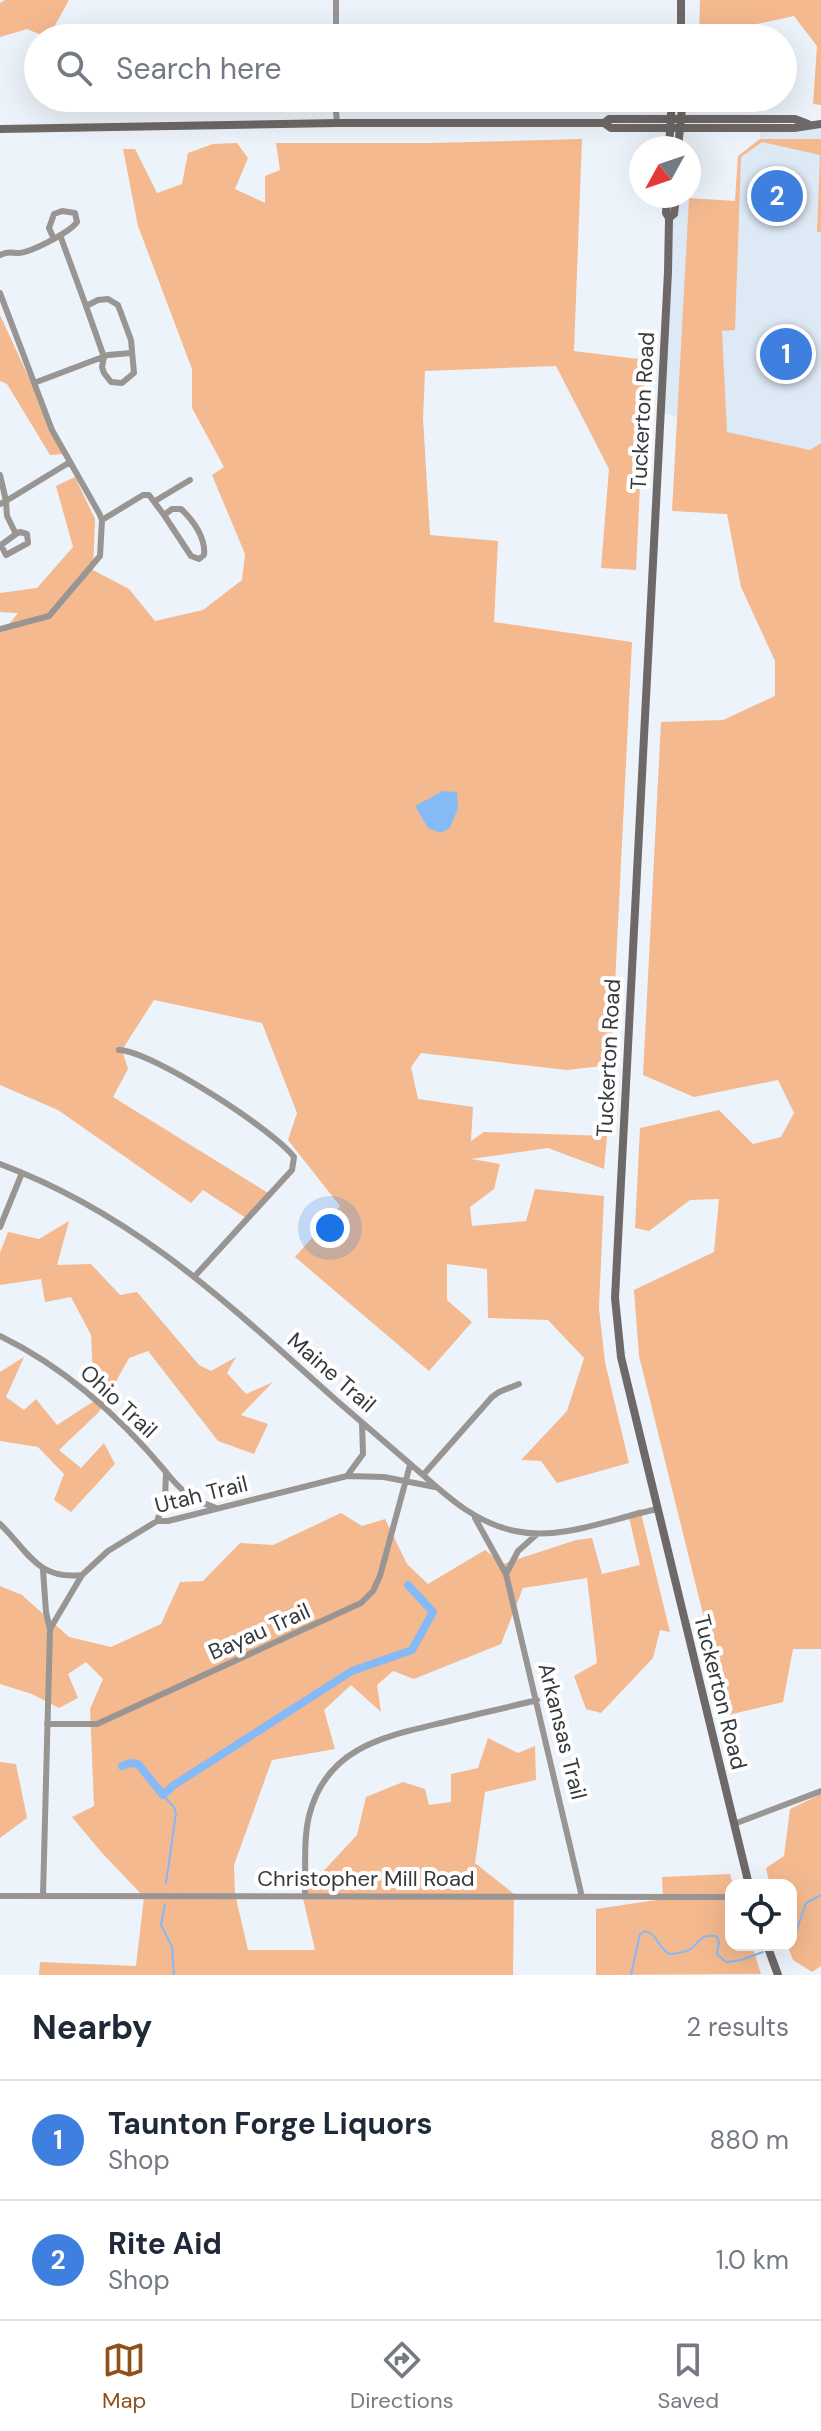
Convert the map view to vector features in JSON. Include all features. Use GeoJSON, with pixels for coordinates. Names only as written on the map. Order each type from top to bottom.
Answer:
{"type":"FeatureCollection","features":[{"type":"Feature","properties":{"kind":"main road"},"geometry":{"type":"LineString","coordinates":[[681,0],[681,24]]}},
{"type":"Feature","properties":{"kind":"main road"},"geometry":{"type":"LineString","coordinates":[[670,136],[671,112]]}},
{"type":"Feature","properties":{"kind":"main road"},"geometry":{"type":"LineString","coordinates":[[680,136],[682,112]]}},
{"type":"Feature","properties":{"kind":"main road"},"geometry":{"type":"LineString","coordinates":[[604,123],[609,119],[671,117],[795,119],[809,124]]}},
{"type":"Feature","properties":{"kind":"main road"},"geometry":{"type":"LineString","coordinates":[[0,129],[337,123],[604,123],[611,128],[681,130],[794,128],[821,124]]}},
{"type":"Feature","properties":{"kind":"main road","name":"Tuckerton Road"},"geometry":{"type":"LineString","coordinates":[[666,208],[669,218],[615,1275],[616,1318],[621,1357],[748,1879]]}},
{"type":"Feature","properties":{"kind":"main road","name":"Tuckerton Road"},"geometry":{"type":"LineString","coordinates":[[669,218],[675,208]]}},
{"type":"Feature","properties":{"kind":"main road"},"geometry":{"type":"LineString","coordinates":[[769,1951],[778,1975]]}},
{"type":"Feature","properties":{"kind":"street"},"geometry":{"type":"LineString","coordinates":[[336,0],[336,24]]}},
{"type":"Feature","properties":{"kind":"street"},"geometry":{"type":"LineString","coordinates":[[336,112],[337,123]]}},
{"type":"Feature","properties":{"kind":"street"},"geometry":{"type":"LineString","coordinates":[[0,255],[6,252],[21,253],[56,236],[75,225],[78,218],[75,213],[62,211],[54,214],[49,228],[56,236],[86,306],[104,357],[102,367],[107,379],[122,383],[134,373],[131,340],[118,305],[102,299],[86,306]]}},
{"type":"Feature","properties":{"kind":"street"},"geometry":{"type":"LineString","coordinates":[[0,293],[52,430],[102,520],[100,556],[49,616],[0,629]]}},
{"type":"Feature","properties":{"kind":"street"},"geometry":{"type":"LineString","coordinates":[[34,383],[104,357],[131,353]]}},
{"type":"Feature","properties":{"kind":"street"},"geometry":{"type":"LineString","coordinates":[[3,502],[70,462]]}},
{"type":"Feature","properties":{"kind":"street"},"geometry":{"type":"LineString","coordinates":[[0,475],[3,502],[16,534]]}},
{"type":"Feature","properties":{"kind":"street"},"geometry":{"type":"LineString","coordinates":[[155,501],[190,480]]}},
{"type":"Feature","properties":{"kind":"street"},"geometry":{"type":"LineString","coordinates":[[102,520],[143,495],[149,495],[191,556],[199,559],[204,555],[205,546],[189,517],[181,509],[172,509],[164,515]]}},
{"type":"Feature","properties":{"kind":"street"},"geometry":{"type":"LineString","coordinates":[[16,534],[27,534],[28,543],[6,555],[1,545],[16,534]]}},
{"type":"Feature","properties":{"kind":"street"},"geometry":{"type":"LineString","coordinates":[[119,1050],[154,1061],[235,1109],[284,1145],[294,1157],[292,1170],[194,1277]]}},
{"type":"Feature","properties":{"kind":"street","name":"Maine Trail"},"geometry":{"type":"LineString","coordinates":[[0,1164],[58,1187],[157,1247],[435,1487],[473,1515],[511,1531],[537,1534],[582,1528],[658,1509]]}},
{"type":"Feature","properties":{"kind":"street"},"geometry":{"type":"LineString","coordinates":[[0,1227],[22,1173]]}},
{"type":"Feature","properties":{"kind":"street","name":"Ohio Trail"},"geometry":{"type":"LineString","coordinates":[[0,1336],[44,1361],[85,1390],[137,1439],[180,1490],[193,1500],[217,1508]]}},
{"type":"Feature","properties":{"kind":"street"},"geometry":{"type":"LineString","coordinates":[[423,1475],[492,1397],[519,1384]]}},
{"type":"Feature","properties":{"kind":"street"},"geometry":{"type":"LineString","coordinates":[[347,1476],[363,1454],[362,1423]]}},
{"type":"Feature","properties":{"kind":"street"},"geometry":{"type":"LineString","coordinates":[[406,1481],[410,1465]]}},
{"type":"Feature","properties":{"kind":"street"},"geometry":{"type":"LineString","coordinates":[[157,1521],[165,1500],[166,1472]]}},
{"type":"Feature","properties":{"kind":"street","name":"Utah Trail"},"geometry":{"type":"LineString","coordinates":[[50,1629],[82,1575],[108,1551],[157,1521],[168,1521],[347,1476],[435,1487]]}},
{"type":"Feature","properties":{"kind":"street","name":"Bayau Trail"},"geometry":{"type":"LineString","coordinates":[[47,1724],[97,1724],[361,1603],[373,1591],[380,1576],[406,1481]]}},
{"type":"Feature","properties":{"kind":"street","name":"Arkansas Trail"},"geometry":{"type":"LineString","coordinates":[[473,1515],[506,1574],[582,1897]]}},
{"type":"Feature","properties":{"kind":"street"},"geometry":{"type":"LineString","coordinates":[[0,1524],[43,1570],[60,1575],[82,1575]]}},
{"type":"Feature","properties":{"kind":"street"},"geometry":{"type":"LineString","coordinates":[[506,1574],[518,1551],[537,1534]]}},
{"type":"Feature","properties":{"kind":"street","name":"Utah Trail"},"geometry":{"type":"LineString","coordinates":[[43,1570],[50,1629],[43,1896]]}},
{"type":"Feature","properties":{"kind":"street"},"geometry":{"type":"LineString","coordinates":[[305,1896],[310,1815],[319,1790],[343,1760],[362,1746],[386,1736],[537,1700]]}},
{"type":"Feature","properties":{"kind":"street"},"geometry":{"type":"LineString","coordinates":[[734,1824],[821,1791]]}},
{"type":"Feature","properties":{"kind":"street","name":"Christopher Mill Road"},"geometry":{"type":"LineString","coordinates":[[0,1896],[725,1897]]}},
{"type":"Feature","properties":{"kind":"shaded area"},"geometry":{"type":"Polygon","coordinates":[[[5,0],[69,0],[56,24],[24,24],[24,30],[0,37],[0,3],[5,0]]]}},
{"type":"Feature","properties":{"kind":"shaded area"},"geometry":{"type":"Polygon","coordinates":[[[700,0],[821,0],[821,105],[813,104],[817,46],[794,16],[757,24],[699,24],[700,0]]]}},
{"type":"Feature","properties":{"kind":"shaded area"},"geometry":{"type":"Polygon","coordinates":[[[760,124],[821,124],[821,443],[811,450],[727,432],[661,412],[673,208],[701,208],[701,199],[735,201],[738,156],[760,139],[760,124]]]}},
{"type":"Feature","properties":{"kind":"shaded area"},"geometry":{"type":"Polygon","coordinates":[[[582,139],[574,351],[646,360],[636,570],[601,568],[609,469],[556,366],[425,371],[423,418],[430,535],[498,541],[494,622],[632,642],[611,1065],[567,1070],[421,1053],[411,1067],[418,1099],[473,1107],[471,1141],[484,1132],[607,1136],[604,1169],[548,1148],[471,1159],[500,1164],[494,1189],[470,1207],[472,1226],[526,1221],[535,1189],[604,1196],[599,1308],[605,1362],[629,1463],[557,1483],[541,1461],[521,1460],[567,1411],[584,1358],[548,1320],[488,1318],[487,1269],[447,1264],[447,1300],[472,1322],[429,1371],[295,1257],[340,1206],[288,1140],[297,1113],[262,1023],[154,1000],[122,1050],[128,1069],[113,1097],[268,1193],[246,1218],[203,1190],[191,1203],[58,1110],[0,1085],[0,629],[6,628],[18,613],[0,612],[0,593],[37,588],[73,547],[56,486],[75,477],[95,519],[93,570],[129,589],[155,621],[203,610],[242,580],[245,554],[212,475],[224,467],[192,408],[192,369],[138,226],[123,149],[135,149],[157,193],[182,184],[188,153],[213,144],[237,143],[248,158],[235,189],[265,203],[265,176],[280,170],[276,143],[582,139]]]}},
{"type":"Feature","properties":{"kind":"shaded area"},"geometry":{"type":"Polygon","coordinates":[[[760,139],[821,139],[821,232],[817,232],[820,155],[762,142],[741,157],[735,330],[722,331],[727,432],[810,450],[821,443],[821,1649],[793,1649],[783,1702],[728,1715],[639,1356],[634,1290],[714,1252],[719,1199],[690,1200],[649,1231],[635,1228],[640,1128],[719,1110],[753,1144],[781,1137],[794,1113],[778,1080],[694,1097],[643,1075],[661,722],[723,720],[775,696],[775,661],[741,587],[727,514],[672,511],[688,208],[701,208],[701,199],[735,201],[738,156],[760,139]]]}},
{"type":"Feature","properties":{"kind":"shaded area"},"geometry":{"type":"Polygon","coordinates":[[[0,315],[64,454],[50,455],[7,384],[0,381],[0,315]]]}},
{"type":"Feature","properties":{"kind":"shaded area"},"geometry":{"type":"Polygon","coordinates":[[[69,1221],[57,1265],[91,1264],[120,1295],[137,1292],[199,1365],[211,1371],[236,1357],[227,1373],[246,1394],[273,1382],[241,1415],[268,1424],[254,1454],[218,1441],[148,1351],[129,1358],[99,1412],[59,1450],[81,1468],[104,1443],[115,1464],[71,1512],[54,1500],[64,1474],[38,1447],[0,1441],[0,1372],[24,1357],[6,1397],[24,1410],[36,1399],[57,1425],[94,1401],[91,1335],[71,1297],[45,1302],[41,1279],[0,1285],[0,1253],[8,1232],[39,1239],[69,1221]]]}},
{"type":"Feature","properties":{"kind":"shaded area"},"geometry":{"type":"Polygon","coordinates":[[[640,1509],[670,1632],[660,1630],[653,1658],[601,1713],[586,1709],[574,1676],[597,1663],[587,1578],[523,1588],[501,1644],[414,1679],[393,1671],[377,1685],[381,1712],[351,1685],[324,1710],[335,1749],[272,1760],[234,1865],[235,1894],[248,1950],[315,1950],[302,1894],[357,1835],[366,1797],[403,1782],[425,1789],[429,1805],[451,1802],[451,1774],[478,1768],[488,1738],[518,1753],[535,1746],[536,1780],[485,1792],[475,1863],[514,1894],[513,1975],[39,1975],[40,1962],[136,1966],[144,1897],[72,1817],[94,1806],[90,1709],[103,1679],[86,1662],[68,1674],[78,1698],[59,1708],[32,1694],[0,1684],[0,1586],[22,1595],[69,1637],[111,1647],[161,1624],[180,1582],[203,1581],[240,1543],[273,1545],[341,1513],[362,1526],[385,1519],[407,1564],[428,1584],[485,1550],[503,1564],[576,1540],[592,1538],[602,1574],[640,1565],[628,1513],[640,1509]]]}},
{"type":"Feature","properties":{"kind":"shaded area"},"geometry":{"type":"Polygon","coordinates":[[[0,1762],[16,1764],[27,1818],[0,1838],[0,1762]]]}},
{"type":"Feature","properties":{"kind":"shaded area"},"geometry":{"type":"Polygon","coordinates":[[[821,1794],[821,1966],[812,1972],[793,1960],[789,1951],[797,1951],[797,1879],[769,1879],[766,1868],[784,1856],[790,1809],[821,1794]]]}},
{"type":"Feature","properties":{"kind":"shaded area"},"geometry":{"type":"Polygon","coordinates":[[[730,1874],[731,1879],[725,1879],[725,1951],[754,1951],[761,1974],[596,1975],[596,1909],[663,1899],[662,1877],[730,1874]]]}},
{"type":"Feature","properties":{"kind":"water"},"geometry":{"type":"Polygon","coordinates":[[[443,791],[457,792],[458,808],[450,828],[440,833],[428,828],[415,806],[443,791]]]}},
{"type":"Feature","properties":{"kind":"waterway"},"geometry":{"type":"LineString","coordinates":[[122,1766],[138,1764],[163,1795],[352,1671],[412,1650],[433,1612],[408,1585]]}},
{"type":"Feature","properties":{"kind":"waterway"},"geometry":{"type":"LineString","coordinates":[[163,1795],[176,1813],[166,1883]]}},
{"type":"Feature","properties":{"kind":"waterway"},"geometry":{"type":"LineString","coordinates":[[797,1929],[806,1903],[821,1895]]}},
{"type":"Feature","properties":{"kind":"waterway"},"geometry":{"type":"LineString","coordinates":[[165,1904],[161,1925],[172,1947],[174,1975]]}},
{"type":"Feature","properties":{"kind":"waterway"},"geometry":{"type":"LineString","coordinates":[[631,1975],[640,1934],[645,1931],[653,1935],[670,1954],[687,1951],[707,1936],[716,1936],[719,1942],[717,1954],[726,1962],[763,1952]]}},
{"type":"Feature","properties":{"kind":"place","name":"Rite Aid"},"geometry":{"type":"Point","coordinates":[777,196]}},
{"type":"Feature","properties":{"kind":"place","name":"Taunton Forge Liquors"},"geometry":{"type":"Point","coordinates":[786,354]}}]}
